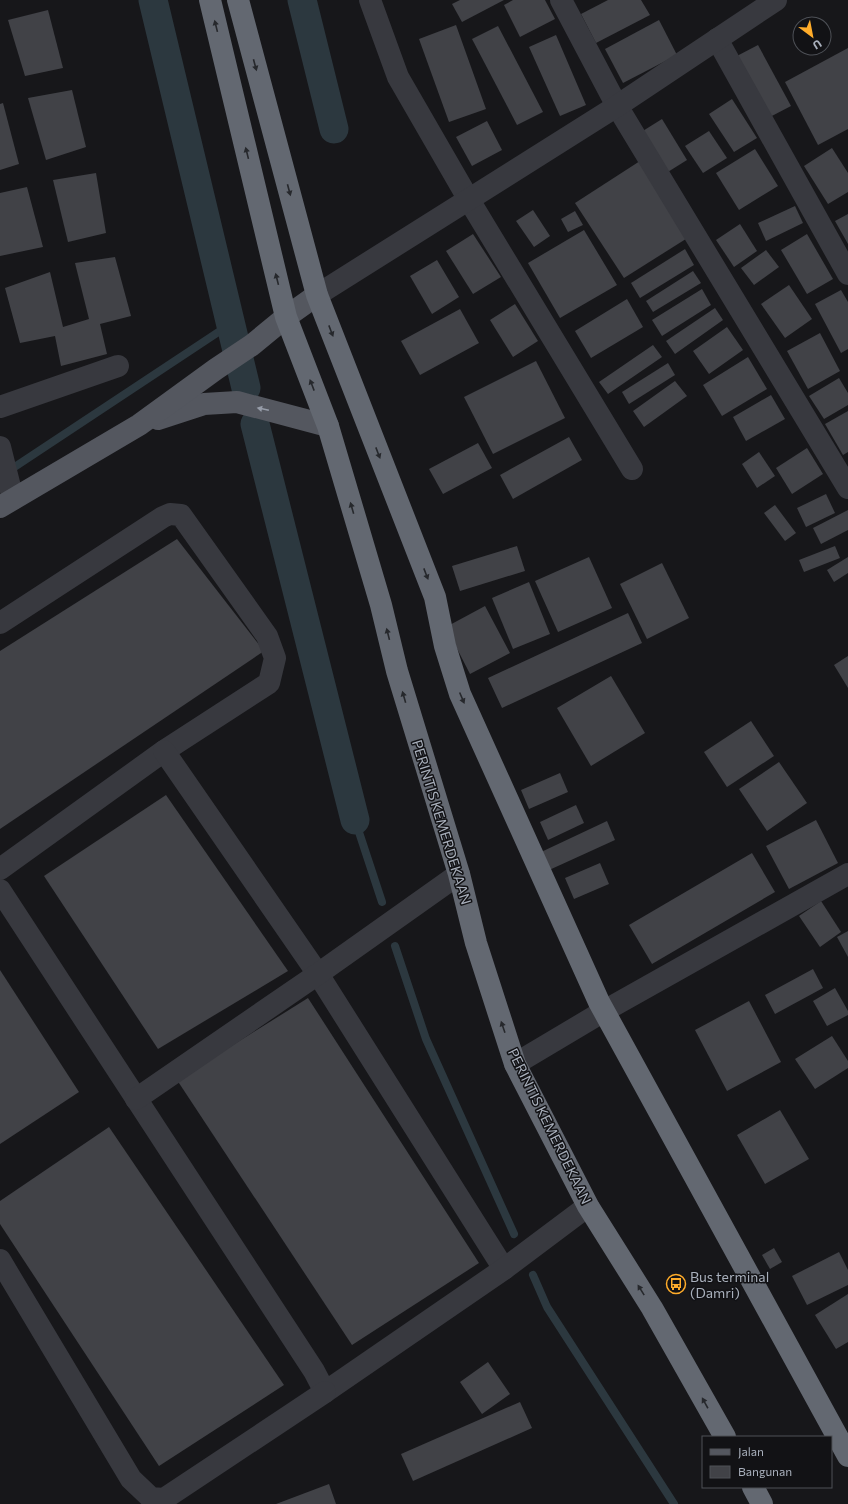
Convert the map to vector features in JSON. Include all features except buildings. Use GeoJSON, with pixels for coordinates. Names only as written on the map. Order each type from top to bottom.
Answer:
{"type":"FeatureCollection","features":[{"type":"Feature","properties":{"kind":"highway","name":"PERINTIS KEMERDEKAAN"},"geometry":{"type":"LineString","coordinates":[[210,0],[286,317],[328,426],[381,605],[397,671],[459,874],[476,943],[515,1064],[588,1206],[652,1308],[723,1436]]}},
{"type":"Feature","properties":{"kind":"highway"},"geometry":{"type":"LineString","coordinates":[[238,0],[317,295],[435,597],[445,646],[460,694],[604,1011],[848,1456]]}},
{"type":"Feature","properties":{"kind":"highway"},"geometry":{"type":"LineString","coordinates":[[754,1488],[762,1504]]}},
{"type":"Feature","properties":{"kind":"main road"},"geometry":{"type":"LineString","coordinates":[[6,503],[140,425],[216,369],[252,345],[286,317],[317,295]]}},
{"type":"Feature","properties":{"kind":"main road"},"geometry":{"type":"LineString","coordinates":[[140,425],[204,404],[237,402],[328,426]]}},
{"type":"Feature","properties":{"kind":"street"},"geometry":{"type":"LineString","coordinates":[[370,0],[398,77],[469,200],[632,470]]}},
{"type":"Feature","properties":{"kind":"street"},"geometry":{"type":"LineString","coordinates":[[562,0],[617,106],[848,488]]}},
{"type":"Feature","properties":{"kind":"street"},"geometry":{"type":"LineString","coordinates":[[317,295],[617,106],[776,0]]}},
{"type":"Feature","properties":{"kind":"street"},"geometry":{"type":"LineString","coordinates":[[717,38],[848,274]]}},
{"type":"Feature","properties":{"kind":"street"},"geometry":{"type":"LineString","coordinates":[[0,406],[118,366]]}},
{"type":"Feature","properties":{"kind":"street"},"geometry":{"type":"LineString","coordinates":[[0,447],[6,503]]}},
{"type":"Feature","properties":{"kind":"street"},"geometry":{"type":"LineString","coordinates":[[0,623],[163,517],[170,514],[181,515],[267,636],[275,658],[269,683],[164,751],[0,869]]}},
{"type":"Feature","properties":{"kind":"street"},"geometry":{"type":"LineString","coordinates":[[164,751],[318,974],[504,1268]]}},
{"type":"Feature","properties":{"kind":"street"},"geometry":{"type":"LineString","coordinates":[[136,1099],[318,974],[459,874]]}},
{"type":"Feature","properties":{"kind":"street"},"geometry":{"type":"LineString","coordinates":[[515,1064],[604,1011],[848,874]]}},
{"type":"Feature","properties":{"kind":"street"},"geometry":{"type":"LineString","coordinates":[[0,890],[314,1371],[325,1392]]}},
{"type":"Feature","properties":{"kind":"street"},"geometry":{"type":"LineString","coordinates":[[0,1260],[131,1479],[151,1498],[164,1499],[325,1392],[504,1268],[588,1206]]}},
{"type":"Feature","properties":{"kind":"waterway"},"geometry":{"type":"LineString","coordinates":[[153,0],[246,388]]}},
{"type":"Feature","properties":{"kind":"waterway"},"geometry":{"type":"LineString","coordinates":[[302,0],[334,129]]}},
{"type":"Feature","properties":{"kind":"waterway"},"geometry":{"type":"LineString","coordinates":[[7,472],[232,323]]}},
{"type":"Feature","properties":{"kind":"waterway"},"geometry":{"type":"LineString","coordinates":[[255,424],[355,820]]}},
{"type":"Feature","properties":{"kind":"waterway"},"geometry":{"type":"LineString","coordinates":[[355,820],[382,902]]}},
{"type":"Feature","properties":{"kind":"waterway"},"geometry":{"type":"LineString","coordinates":[[395,946],[426,1039],[514,1234]]}},
{"type":"Feature","properties":{"kind":"waterway"},"geometry":{"type":"LineString","coordinates":[[533,1275],[547,1307],[674,1504]]}},
{"type":"Feature","properties":{"kind":"place","name":"Bus terminal (Damri)"},"geometry":{"type":"Point","coordinates":[676,1284]}}]}
